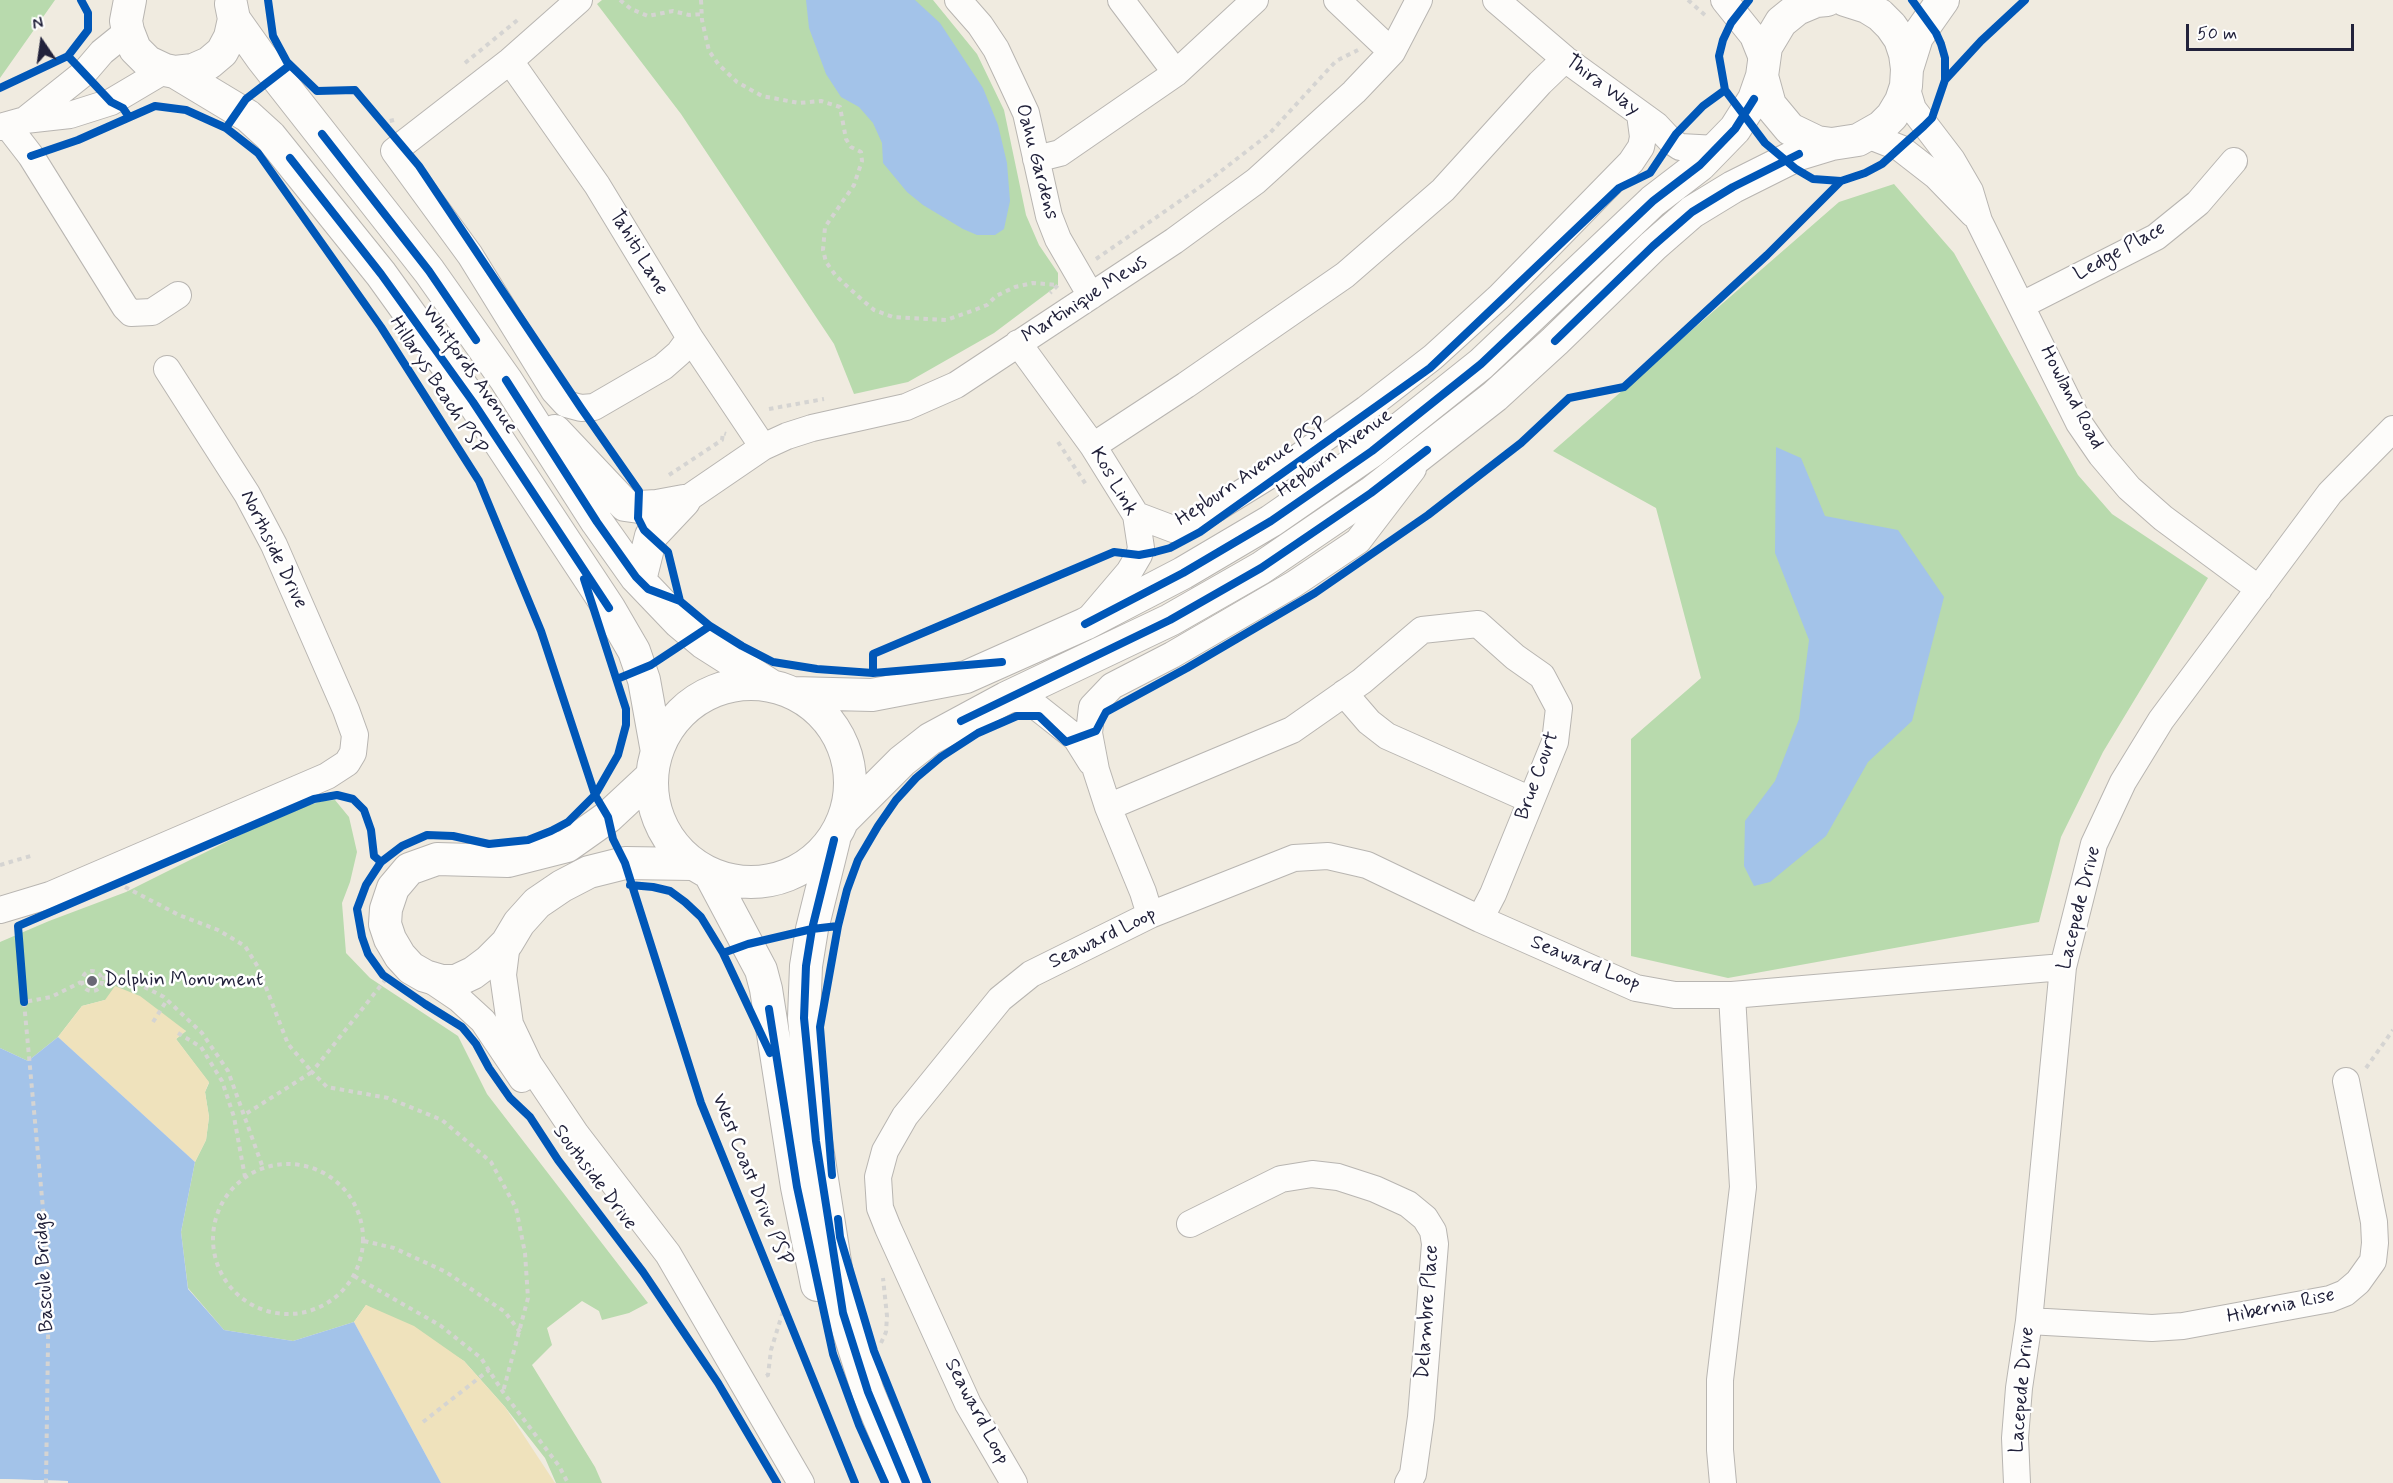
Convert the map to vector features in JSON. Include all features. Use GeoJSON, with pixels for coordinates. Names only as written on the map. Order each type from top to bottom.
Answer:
{"type":"FeatureCollection","features":[{"type":"Feature","properties":{"kind":"main road"},"geometry":{"type":"LineString","coordinates":[[1832,144],[1817,142],[1790,129],[1770,105],[1762,69],[1773,34],[1781,22],[1797,9],[1824,0],[1867,7],[1891,26],[1900,39],[1907,78]]}},
{"type":"Feature","properties":{"kind":"main road"},"geometry":{"type":"LineString","coordinates":[[906,1483],[868,1392],[843,1313],[816,1142],[804,1018],[806,966],[812,929],[840,829],[852,782],[844,745],[824,714],[782,689],[746,684],[723,688],[701,698],[682,712],[667,730],[654,764],[608,817],[567,846],[508,861],[437,859],[409,869],[393,888],[386,909],[385,924],[390,939],[400,956],[411,968],[411,980],[456,981],[473,973],[507,943],[519,923],[537,903],[562,886],[589,872],[625,863],[701,869],[744,883],[779,880],[810,864],[840,829],[902,761],[930,739],[1006,698],[1170,620],[1261,568],[1371,493],[1495,396],[1692,212],[1733,187],[1799,154],[1832,144],[1858,140],[1881,127],[1892,116],[1901,101],[1917,37],[1943,0]]}},
{"type":"Feature","properties":{"kind":"main road"},"geometry":{"type":"LineString","coordinates":[[170,71],[193,70],[209,63],[222,52],[231,37],[234,7]]}},
{"type":"Feature","properties":{"kind":"main road","name":"Whitfords Avenue"},"geometry":{"type":"LineString","coordinates":[[234,7],[261,57],[429,271],[506,380],[597,522],[636,576],[679,622],[704,643],[782,689]]}},
{"type":"Feature","properties":{"kind":"main road","name":"Whitfords Avenue"},"geometry":{"type":"LineString","coordinates":[[125,13],[135,49],[148,62],[170,71],[248,117],[270,136],[381,274],[473,402],[609,608],[634,651],[644,680],[654,764]]}},
{"type":"Feature","properties":{"kind":"main road","name":"Hepburn Avenue"},"geometry":{"type":"LineString","coordinates":[[782,689],[872,695],[919,688],[966,677],[1085,624],[1183,573],[1271,521],[1372,451],[1481,364],[1653,201],[1717,149],[1736,129],[1754,99],[1762,69]]}},
{"type":"Feature","properties":{"kind":"main road"},"geometry":{"type":"LineString","coordinates":[[506,380],[625,505],[657,506],[684,501]]}},
{"type":"Feature","properties":{"kind":"main road"},"geometry":{"type":"LineString","coordinates":[[636,576],[642,572],[651,536],[684,501]]}},
{"type":"Feature","properties":{"kind":"main road"},"geometry":{"type":"LineString","coordinates":[[654,764],[655,809],[669,840],[701,869],[761,970],[766,989],[797,1187],[833,1354],[859,1425],[885,1483]]}},
{"type":"Feature","properties":{"kind":"street"},"geometry":{"type":"LineString","coordinates":[[579,0],[510,60],[397,148],[470,255],[554,391],[566,404],[581,408],[594,407],[663,367],[679,353],[690,338]]}},
{"type":"Feature","properties":{"kind":"street","name":"Oahu Gardens"},"geometry":{"type":"LineString","coordinates":[[958,0],[980,25],[996,49],[1026,113],[1049,216],[1058,239],[1068,279],[1091,296]]}},
{"type":"Feature","properties":{"kind":"street"},"geometry":{"type":"LineString","coordinates":[[1120,0],[1176,73]]}},
{"type":"Feature","properties":{"kind":"street"},"geometry":{"type":"LineString","coordinates":[[1036,159],[1060,153],[1176,73],[1255,0]]}},
{"type":"Feature","properties":{"kind":"street"},"geometry":{"type":"LineString","coordinates":[[1337,0],[1392,52]]}},
{"type":"Feature","properties":{"kind":"street","name":"Martinique Mews"},"geometry":{"type":"LineString","coordinates":[[684,501],[763,447],[786,436],[906,407],[956,385],[1174,241],[1256,181],[1354,92],[1392,52],[1419,0]]}},
{"type":"Feature","properties":{"kind":"street","name":"Thira Way"},"geometry":{"type":"LineString","coordinates":[[1496,0],[1565,58],[1656,125],[1671,141],[1680,147],[1717,149]]}},
{"type":"Feature","properties":{"kind":"street"},"geometry":{"type":"LineString","coordinates":[[1724,0],[1754,36],[1762,69]]}},
{"type":"Feature","properties":{"kind":"street"},"geometry":{"type":"LineString","coordinates":[[11,124],[84,73],[102,52],[125,13]]}},
{"type":"Feature","properties":{"kind":"street"},"geometry":{"type":"LineString","coordinates":[[1093,446],[1345,275],[1443,190],[1540,82],[1565,58]]}},
{"type":"Feature","properties":{"kind":"street","name":"Tahiti Lane"},"geometry":{"type":"LineString","coordinates":[[510,60],[597,185],[690,338],[763,447]]}},
{"type":"Feature","properties":{"kind":"street"},"geometry":{"type":"LineString","coordinates":[[11,124],[70,115],[111,102],[170,71]]}},
{"type":"Feature","properties":{"kind":"street","name":"Howland Road"},"geometry":{"type":"LineString","coordinates":[[1907,78],[1912,109],[1952,160],[1970,191],[1979,221],[2079,423],[2101,456],[2129,488],[2163,518],[2259,589]]}},
{"type":"Feature","properties":{"kind":"street"},"geometry":{"type":"LineString","coordinates":[[1136,514],[1173,529],[1194,522],[1293,461],[1366,409],[1432,357],[1500,296],[1631,162],[1641,147],[1640,114]]}},
{"type":"Feature","properties":{"kind":"street"},"geometry":{"type":"LineString","coordinates":[[11,124],[125,307],[131,313],[152,312],[178,294]]}},
{"type":"Feature","properties":{"kind":"street","name":"Howland Road"},"geometry":{"type":"LineString","coordinates":[[1867,135],[1900,148],[1936,176],[1979,221]]}},
{"type":"Feature","properties":{"kind":"street","name":"Ledge Place"},"geometry":{"type":"LineString","coordinates":[[2022,305],[2156,237],[2198,203],[2234,161]]}},
{"type":"Feature","properties":{"kind":"street","name":"Kos Link"},"geometry":{"type":"LineString","coordinates":[[1018,343],[1093,446],[1136,514],[1141,548],[1139,555],[1129,572],[1085,624]]}},
{"type":"Feature","properties":{"kind":"street","name":"Northside Drive"},"geometry":{"type":"LineString","coordinates":[[0,910],[50,895],[327,776],[347,763],[353,753],[355,735],[346,710],[274,545],[247,494],[167,369]]}},
{"type":"Feature","properties":{"kind":"street","name":"Lacepede Drive"},"geometry":{"type":"LineString","coordinates":[[2017,1483],[2015,1438],[2019,1388],[2029,1321],[2063,968],[2094,844],[2122,782],[2161,720],[2330,493],[2393,429]]}},
{"type":"Feature","properties":{"kind":"street"},"geometry":{"type":"LineString","coordinates":[[1150,915],[1096,770],[1089,733],[1092,707],[1112,686],[1172,655],[1284,590],[1358,541],[1427,450]]}},
{"type":"Feature","properties":{"kind":"street","name":"Brue Court"},"geometry":{"type":"LineString","coordinates":[[1344,693],[1422,630],[1478,624],[1515,657],[1542,676],[1559,708],[1555,742],[1493,894],[1480,919]]}},
{"type":"Feature","properties":{"kind":"street"},"geometry":{"type":"LineString","coordinates":[[1108,807],[1292,730],[1344,693],[1369,722],[1387,736],[1531,800]]}},
{"type":"Feature","properties":{"kind":"street"},"geometry":{"type":"LineString","coordinates":[[1006,698],[1028,700],[1076,738],[1096,770]]}},
{"type":"Feature","properties":{"kind":"street","name":"Seaward Loop"},"geometry":{"type":"LineString","coordinates":[[1014,1483],[968,1404],[888,1228],[880,1208],[878,1177],[885,1151],[904,1116],[1000,999],[1031,974],[1150,915],[1294,858],[1328,856],[1367,865],[1480,919],[1636,988],[1676,995],[1732,995],[2063,968]]}},
{"type":"Feature","properties":{"kind":"street","name":"Southside Drive"},"geometry":{"type":"LineString","coordinates":[[507,943],[503,975],[510,1024],[529,1064],[576,1134],[668,1254],[801,1483]]}},
{"type":"Feature","properties":{"kind":"street","name":"Southside Drive"},"geometry":{"type":"LineString","coordinates":[[411,980],[459,999],[483,1021],[566,1144],[658,1263],[748,1394]]}},
{"type":"Feature","properties":{"kind":"street"},"geometry":{"type":"LineString","coordinates":[[1723,1483],[1720,1450],[1720,1380],[1743,1186],[1732,995]]}},
{"type":"Feature","properties":{"kind":"street","name":"Hibernia Rise"},"geometry":{"type":"LineString","coordinates":[[2029,1321],[2152,1328],[2183,1326],[2330,1299],[2345,1293],[2358,1282],[2373,1260],[2375,1243],[2374,1222],[2347,1088]]}},
{"type":"Feature","properties":{"kind":"street","name":"Delambre Place"},"geometry":{"type":"LineString","coordinates":[[1190,1224],[1281,1179],[1312,1174],[1338,1177],[1375,1189],[1408,1204],[1425,1218],[1433,1231],[1435,1244],[1421,1417],[1413,1474],[1408,1483]]}},
{"type":"Feature","properties":{"kind":"path"},"geometry":{"type":"LineString","coordinates":[[620,0],[631,9],[648,16],[674,11],[689,15],[702,14]]}},
{"type":"Feature","properties":{"kind":"path"},"geometry":{"type":"LineString","coordinates":[[701,0],[709,51],[718,65],[737,82],[762,96],[799,104],[822,101],[840,107],[846,139],[851,147],[861,152],[862,161],[854,185],[825,227],[823,250],[826,262],[836,276],[874,310],[893,317],[946,320],[987,305],[996,296],[1015,288],[1033,283],[1068,279]]}},
{"type":"Feature","properties":{"kind":"path"},"geometry":{"type":"LineString","coordinates":[[464,64],[524,14]]}},
{"type":"Feature","properties":{"kind":"path"},"geometry":{"type":"LineString","coordinates":[[1048,295],[1269,135],[1336,61],[1360,50],[1371,32]]}},
{"type":"Feature","properties":{"kind":"path"},"geometry":{"type":"LineString","coordinates":[[375,114],[397,148]]}},
{"type":"Feature","properties":{"kind":"path"},"geometry":{"type":"LineString","coordinates":[[381,123],[396,120]]}},
{"type":"Feature","properties":{"kind":"path"},"geometry":{"type":"LineString","coordinates":[[769,409],[827,398]]}},
{"type":"Feature","properties":{"kind":"path"},"geometry":{"type":"LineString","coordinates":[[1057,441],[1090,490]]}},
{"type":"Feature","properties":{"kind":"path"},"geometry":{"type":"LineString","coordinates":[[596,795],[618,755],[626,717]]}},
{"type":"Feature","properties":{"kind":"path"},"geometry":{"type":"LineString","coordinates":[[592,783],[596,795]]}},
{"type":"Feature","properties":{"kind":"path"},"geometry":{"type":"LineString","coordinates":[[0,865],[34,855]]}},
{"type":"Feature","properties":{"kind":"path"},"geometry":{"type":"LineString","coordinates":[[118,883],[129,879]]}},
{"type":"Feature","properties":{"kind":"path"},"geometry":{"type":"LineString","coordinates":[[118,883],[179,915],[218,930],[246,946],[258,967],[288,1044],[327,1087],[388,1098],[442,1120],[492,1162],[516,1208],[525,1253],[528,1298],[503,1392]]}},
{"type":"Feature","properties":{"kind":"path"},"geometry":{"type":"LineString","coordinates":[[89,971],[98,973],[102,978],[99,988],[94,991],[84,988],[81,982],[83,974],[89,971]]}},
{"type":"Feature","properties":{"kind":"path"},"geometry":{"type":"LineString","coordinates":[[102,978],[123,976],[167,1000],[202,1032],[228,1071],[263,1167]]}},
{"type":"Feature","properties":{"kind":"path"},"geometry":{"type":"LineString","coordinates":[[244,1115],[312,1072],[385,976],[411,980]]}},
{"type":"Feature","properties":{"kind":"path"},"geometry":{"type":"LineString","coordinates":[[153,1022],[167,1000]]}},
{"type":"Feature","properties":{"kind":"path"},"geometry":{"type":"LineString","coordinates":[[2347,1088],[2393,1030]]}},
{"type":"Feature","properties":{"kind":"path"},"geometry":{"type":"LineString","coordinates":[[178,1032],[201,1047],[222,1081],[234,1117],[245,1177]]}},
{"type":"Feature","properties":{"kind":"path"},"geometry":{"type":"LineString","coordinates":[[287,1164],[311,1167],[333,1178],[350,1196],[361,1217],[364,1241],[361,1259],[354,1276],[339,1296],[318,1309],[294,1315],[269,1313],[246,1303],[228,1286],[215,1265],[211,1240],[215,1215],[227,1193],[245,1177],[263,1167],[287,1164]]}},
{"type":"Feature","properties":{"kind":"path"},"geometry":{"type":"LineString","coordinates":[[364,1241],[394,1248],[446,1272],[505,1312],[520,1332]]}},
{"type":"Feature","properties":{"kind":"path"},"geometry":{"type":"LineString","coordinates":[[354,1276],[441,1326],[481,1358],[503,1392],[560,1466],[567,1483]]}},
{"type":"Feature","properties":{"kind":"path"},"geometry":{"type":"LineString","coordinates":[[871,1339],[874,1351]]}},
{"type":"Feature","properties":{"kind":"path"},"geometry":{"type":"LineString","coordinates":[[423,1422],[489,1370]]}},
{"type":"Feature","properties":{"kind":"green space"},"geometry":{"type":"Polygon","coordinates":[[[0,0],[55,0],[0,78],[0,0]]]}},
{"type":"Feature","properties":{"kind":"green space"},"geometry":{"type":"Polygon","coordinates":[[[602,0],[933,0],[977,54],[1004,110],[1026,215],[1039,245],[1058,273],[1058,285],[994,333],[908,382],[854,394],[834,344],[681,114],[597,4],[602,0]]]}},
{"type":"Feature","properties":{"kind":"green space"},"geometry":{"type":"Polygon","coordinates":[[[1894,184],[1954,253],[2078,475],[2112,514],[2208,578],[2103,752],[2061,837],[2039,922],[1728,978],[1631,956],[1631,739],[1701,678],[1656,508],[1553,451],[1839,202],[1894,184]]]}},
{"type":"Feature","properties":{"kind":"green space"},"geometry":{"type":"Polygon","coordinates":[[[335,800],[349,817],[357,852],[342,903],[346,953],[370,978],[458,1036],[487,1094],[648,1303],[629,1313],[602,1320],[599,1311],[582,1301],[547,1328],[552,1345],[532,1365],[595,1467],[602,1483],[556,1483],[545,1458],[505,1407],[464,1361],[366,1305],[354,1322],[293,1341],[224,1330],[188,1288],[181,1232],[195,1162],[206,1140],[209,1117],[205,1092],[209,1083],[176,1039],[186,1031],[105,1000],[82,1006],[58,1037],[28,1061],[0,1048],[0,942],[126,892],[282,814],[322,801],[335,800]]]}},
{"type":"Feature","properties":{"kind":"sand"},"geometry":{"type":"Polygon","coordinates":[[[115,986],[140,996],[186,1031],[176,1039],[209,1082],[205,1092],[209,1117],[206,1140],[195,1162],[58,1037],[82,1006],[105,1000],[115,986]]]}},
{"type":"Feature","properties":{"kind":"sand"},"geometry":{"type":"Polygon","coordinates":[[[366,1305],[414,1326],[464,1361],[505,1407],[555,1483],[441,1483],[354,1322],[366,1305]]]}},
{"type":"Feature","properties":{"kind":"water"},"geometry":{"type":"Polygon","coordinates":[[[806,0],[915,0],[940,23],[983,88],[998,125],[1007,163],[1010,201],[1004,229],[995,235],[977,235],[923,205],[907,192],[883,163],[882,143],[873,123],[859,107],[841,97],[826,74],[809,28],[806,0]]]}},
{"type":"Feature","properties":{"kind":"water"},"geometry":{"type":"Polygon","coordinates":[[[1776,447],[1801,458],[1825,516],[1898,530],[1944,597],[1912,721],[1868,762],[1826,836],[1770,882],[1754,886],[1744,866],[1745,821],[1775,781],[1799,719],[1809,640],[1775,553],[1776,447]]]}},
{"type":"Feature","properties":{"kind":"water"},"geometry":{"type":"Polygon","coordinates":[[[58,1037],[195,1162],[181,1232],[188,1289],[224,1330],[293,1341],[354,1322],[441,1483],[68,1483],[68,1481],[0,1479],[0,1048],[28,1061],[58,1037]]]}},
{"type":"Feature","properties":{"kind":"pier"},"geometry":{"type":"Polygon","coordinates":[[[0,1479],[68,1481],[68,1483],[0,1482],[0,1479]]]}},
{"type":"Feature","properties":{"kind":"cycle path"},"geometry":{"type":"LineString","coordinates":[[0,88],[68,56],[88,30],[88,13],[81,0]]}},
{"type":"Feature","properties":{"kind":"cycle path"},"geometry":{"type":"LineString","coordinates":[[268,0],[273,36],[287,62],[317,91],[355,90],[419,166],[639,491],[638,518],[644,530],[668,552],[680,601],[710,626],[773,662],[817,669],[873,673],[1002,662]]}},
{"type":"Feature","properties":{"kind":"cycle path","name":"Hepburn Avenue PSP"},"geometry":{"type":"LineString","coordinates":[[873,673],[873,654],[1114,552],[1139,555],[1155,552],[1170,548],[1200,532],[1430,368],[1619,188],[1650,173],[1676,134],[1703,106],[1725,90],[1719,56],[1723,40],[1731,23],[1749,0]]}},
{"type":"Feature","properties":{"kind":"cycle path"},"geometry":{"type":"LineString","coordinates":[[1912,0],[1936,33],[1941,44],[1945,58],[1945,80]]}},
{"type":"Feature","properties":{"kind":"cycle path"},"geometry":{"type":"LineString","coordinates":[[630,885],[670,891],[701,917],[723,953],[748,944],[812,929],[838,926],[847,890],[858,860],[878,826],[896,800],[916,778],[941,757],[978,733],[1017,716],[1039,716],[1066,742],[1096,731],[1106,712],[1187,668],[1315,593],[1428,515],[1521,443],[1569,398],[1624,387],[1767,255],[1841,181],[1865,173],[1882,164],[1924,126],[1932,118],[1945,80],[1981,41],[2025,0]]}},
{"type":"Feature","properties":{"kind":"cycle path"},"geometry":{"type":"LineString","coordinates":[[68,56],[111,102],[123,108],[129,117]]}},
{"type":"Feature","properties":{"kind":"cycle path"},"geometry":{"type":"LineString","coordinates":[[226,128],[246,99],[290,65]]}},
{"type":"Feature","properties":{"kind":"cycle path"},"geometry":{"type":"LineString","coordinates":[[1725,90],[1765,143],[1796,169],[1813,179],[1841,181]]}},
{"type":"Feature","properties":{"kind":"cycle path"},"geometry":{"type":"LineString","coordinates":[[1085,624],[1183,573],[1271,521],[1372,451],[1481,364],[1653,201],[1700,165],[1735,129],[1754,99]]}},
{"type":"Feature","properties":{"kind":"cycle path","name":"Hillarys Beach PSP"},"geometry":{"type":"LineString","coordinates":[[31,156],[78,140],[155,106],[186,110],[226,128],[258,153],[381,327],[479,481],[541,631],[595,795],[608,817],[613,839],[625,863],[701,1103],[855,1483]]}},
{"type":"Feature","properties":{"kind":"cycle path"},"geometry":{"type":"LineString","coordinates":[[322,134],[429,271],[476,340]]}},
{"type":"Feature","properties":{"kind":"cycle path"},"geometry":{"type":"LineString","coordinates":[[1555,341],[1653,246],[1692,212],[1733,187],[1799,154]]}},
{"type":"Feature","properties":{"kind":"cycle path","name":"Hillarys Beach PSP"},"geometry":{"type":"LineString","coordinates":[[290,158],[381,274],[473,402],[609,608]]}},
{"type":"Feature","properties":{"kind":"cycle path"},"geometry":{"type":"LineString","coordinates":[[506,380],[597,522],[636,577],[648,589],[680,601]]}},
{"type":"Feature","properties":{"kind":"cycle path"},"geometry":{"type":"LineString","coordinates":[[961,721],[1170,620],[1261,568],[1371,493],[1427,450]]}},
{"type":"Feature","properties":{"kind":"cycle path"},"geometry":{"type":"LineString","coordinates":[[381,862],[402,846],[427,835],[453,836],[489,844],[528,840],[568,822],[595,795],[618,755],[626,725],[626,709],[584,579]]}},
{"type":"Feature","properties":{"kind":"cycle path"},"geometry":{"type":"LineString","coordinates":[[617,679],[651,665],[710,626]]}},
{"type":"Feature","properties":{"kind":"cycle path"},"geometry":{"type":"LineString","coordinates":[[24,1002],[18,926],[314,799],[337,795],[353,799],[364,810],[371,830],[374,856],[381,862],[366,885],[357,909],[368,954],[383,975],[462,1027],[476,1044],[510,1098],[530,1117],[558,1160],[643,1272],[718,1383],[777,1483]]}},
{"type":"Feature","properties":{"kind":"cycle path"},"geometry":{"type":"LineString","coordinates":[[834,840],[812,929],[806,966],[804,1018],[816,1141],[843,1313],[868,1392],[906,1483]]}},
{"type":"Feature","properties":{"kind":"cycle path"},"geometry":{"type":"LineString","coordinates":[[832,1175],[820,1027],[838,926]]}},
{"type":"Feature","properties":{"kind":"cycle path"},"geometry":{"type":"LineString","coordinates":[[723,953],[770,1053]]}},
{"type":"Feature","properties":{"kind":"cycle path"},"geometry":{"type":"LineString","coordinates":[[769,1009],[797,1187],[833,1354],[859,1425],[885,1483]]}},
{"type":"Feature","properties":{"kind":"cycle path"},"geometry":{"type":"LineString","coordinates":[[838,1219],[840,1237],[874,1351],[927,1483]]}},
{"type":"Feature","properties":{"kind":"place","name":"Dolphin Monument"},"geometry":{"type":"Point","coordinates":[92,981]}}]}
